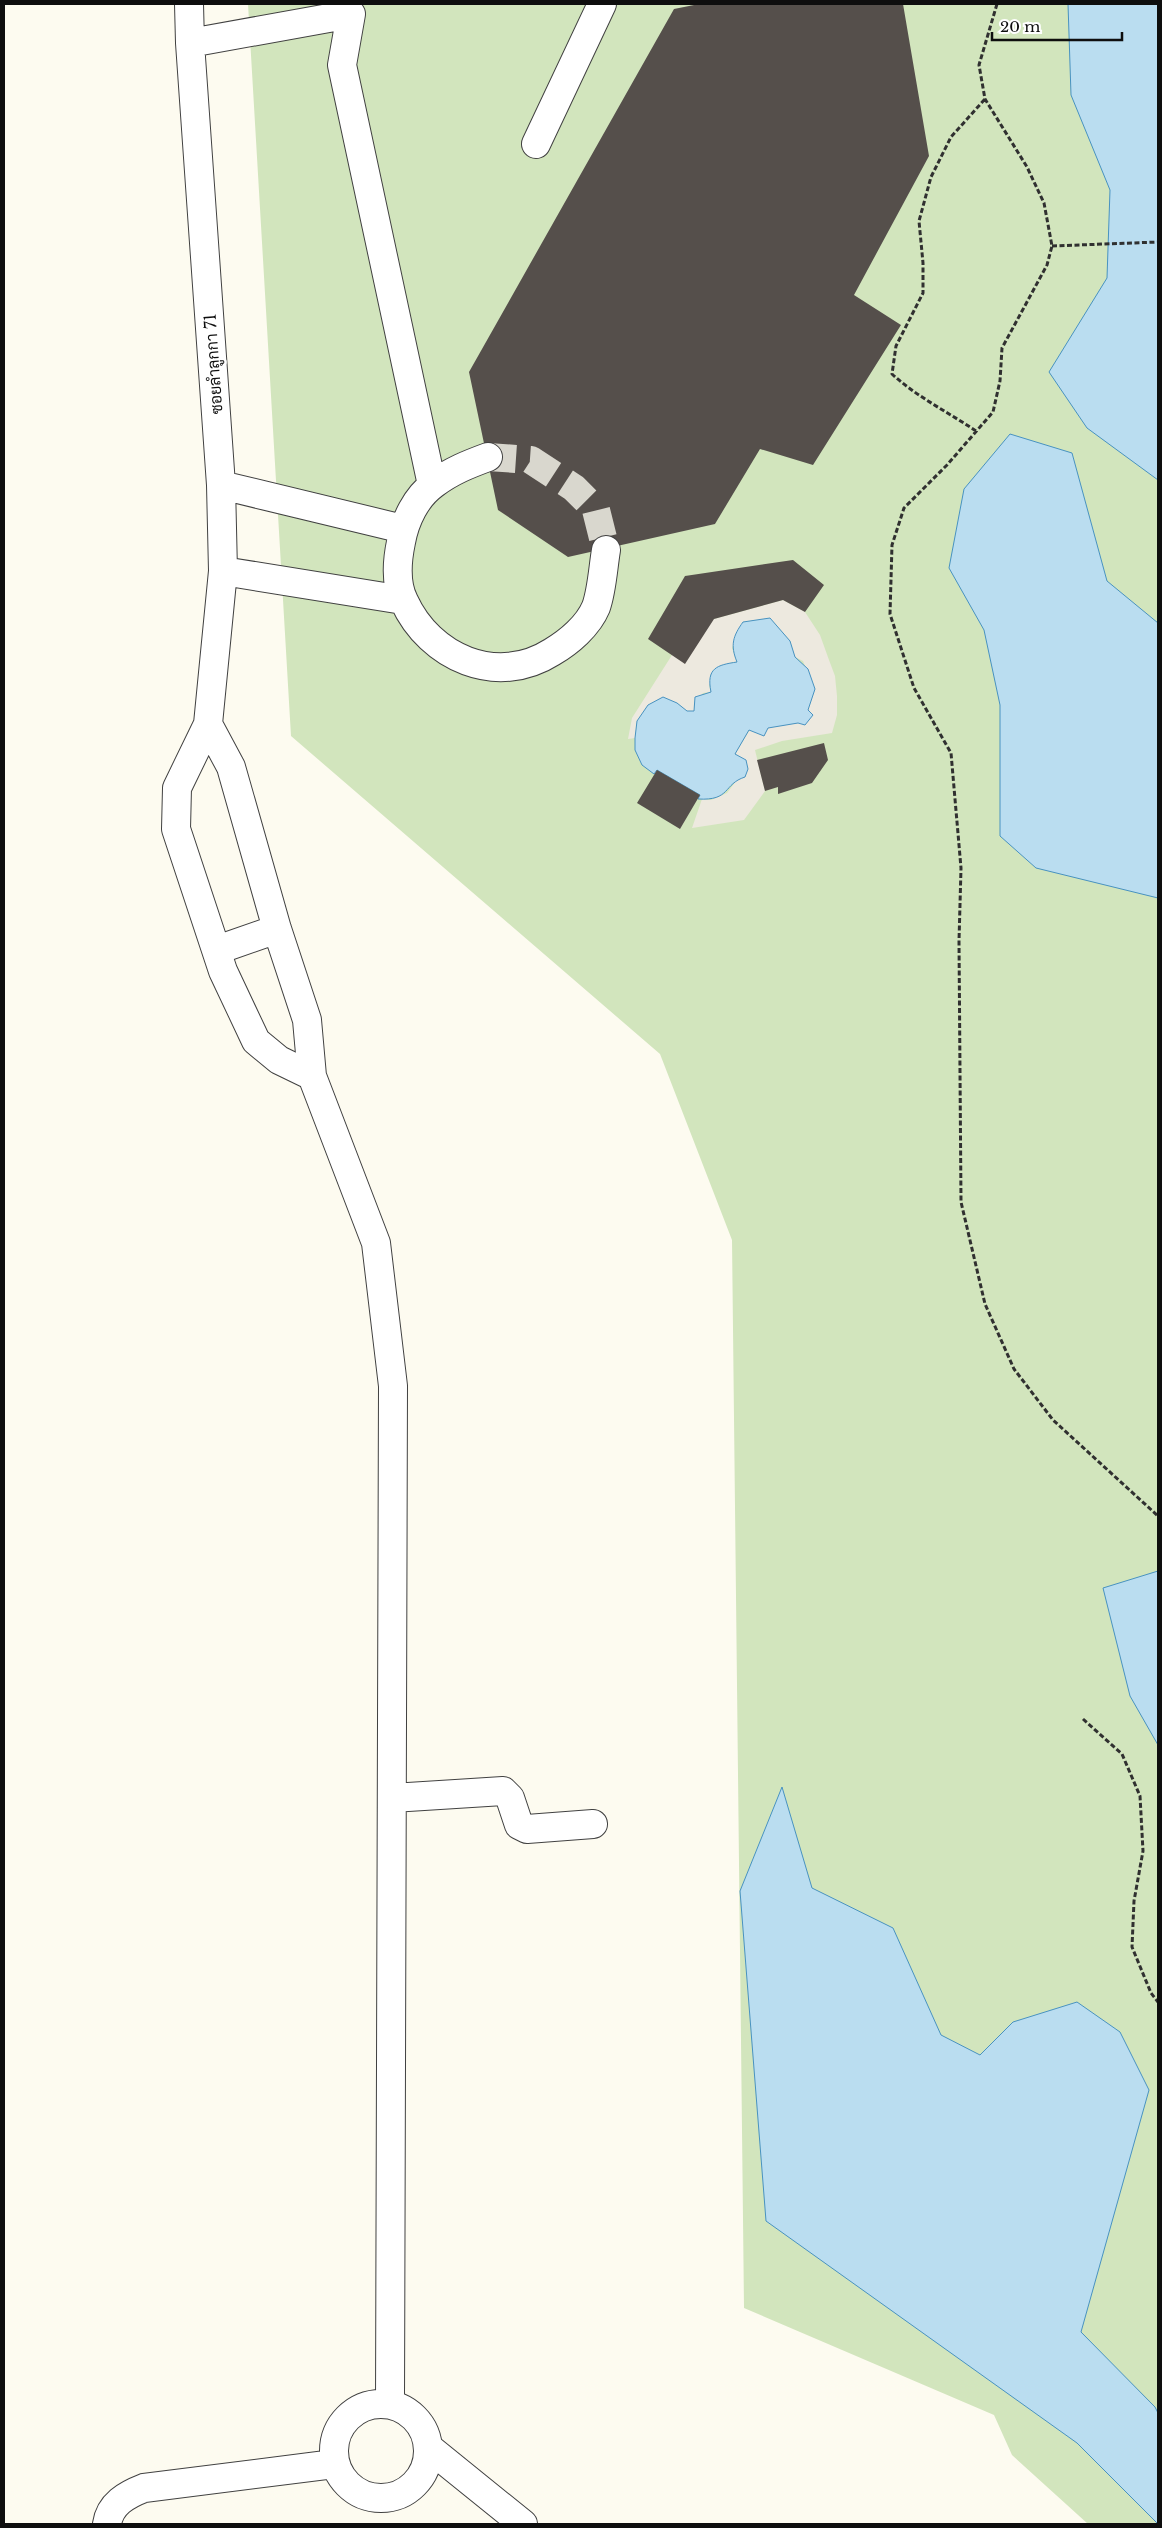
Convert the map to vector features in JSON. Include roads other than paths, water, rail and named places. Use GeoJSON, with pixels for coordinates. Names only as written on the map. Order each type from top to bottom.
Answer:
{"type":"FeatureCollection","features":[{"type":"Feature","properties":{"kind":"street","name":"ซอยลำลูกกา 71"},"geometry":{"type":"LineString","coordinates":[[189,4],[190,43],[221,486],[223,571],[208,724]]}},
{"type":"Feature","properties":{"kind":"street"},"geometry":{"type":"LineString","coordinates":[[536,144],[602,4]]}},
{"type":"Feature","properties":{"kind":"street"},"geometry":{"type":"LineString","coordinates":[[190,43],[351,14],[342,65],[432,485]]}},
{"type":"Feature","properties":{"kind":"street"},"geometry":{"type":"LineString","coordinates":[[488,457],[457,469],[432,485],[415,505],[403,529],[397,564],[403,600],[425,635],[458,659],[497,668],[537,662],[572,640],[596,607],[606,550]]}},
{"type":"Feature","properties":{"kind":"street"},"geometry":{"type":"LineString","coordinates":[[221,486],[403,529]]}},
{"type":"Feature","properties":{"kind":"street"},"geometry":{"type":"LineString","coordinates":[[223,571],[403,600]]}},
{"type":"Feature","properties":{"kind":"street"},"geometry":{"type":"LineString","coordinates":[[208,724],[231,767],[277,929],[307,1020],[312,1076],[376,1242],[393,1386],[390,2403]]}},
{"type":"Feature","properties":{"kind":"street"},"geometry":{"type":"LineString","coordinates":[[208,724],[177,788],[176,829],[224,971],[256,1040],[279,1060],[312,1076]]}},
{"type":"Feature","properties":{"kind":"street"},"geometry":{"type":"LineString","coordinates":[[217,950],[277,929]]}},
{"type":"Feature","properties":{"kind":"street"},"geometry":{"type":"LineString","coordinates":[[392,1798],[503,1791],[510,1798],[519,1825],[527,1829],[593,1824]]}},
{"type":"Feature","properties":{"kind":"street"},"geometry":{"type":"LineString","coordinates":[[390,2403],[410,2412],[423,2428],[429,2448],[425,2468],[415,2485],[398,2496],[378,2499],[359,2494],[344,2481],[334,2464],[334,2439],[345,2418],[366,2404],[390,2403]]}},
{"type":"Feature","properties":{"kind":"street"},"geometry":{"type":"LineString","coordinates":[[429,2448],[524,2524]]}},
{"type":"Feature","properties":{"kind":"street"},"geometry":{"type":"LineString","coordinates":[[107,2524],[108,2514],[124,2496],[144,2488],[334,2464]]}},
{"type":"Feature","properties":{"kind":"water"},"geometry":{"type":"Polygon","coordinates":[[[1068,4],[1158,4],[1158,480],[1087,428],[1049,372],[1107,278],[1110,190],[1071,95],[1068,4]]]}},
{"type":"Feature","properties":{"kind":"water"},"geometry":{"type":"Polygon","coordinates":[[[1010,434],[1072,453],[1107,581],[1158,623],[1158,898],[1036,868],[1000,836],[1000,705],[984,630],[949,568],[964,489],[1010,434]]]}},
{"type":"Feature","properties":{"kind":"water"},"geometry":{"type":"Polygon","coordinates":[[[770,618],[790,641],[795,657],[808,669],[815,689],[808,710],[813,715],[805,725],[798,723],[768,728],[764,736],[749,730],[735,754],[746,760],[748,769],[745,777],[738,780],[722,795],[709,799],[698,799],[700,795],[657,770],[654,774],[642,765],[635,750],[635,738],[637,721],[648,705],[663,697],[677,703],[687,711],[694,711],[695,697],[711,692],[710,678],[715,669],[719,666],[737,662],[733,646],[737,632],[743,622],[770,618]]]}},
{"type":"Feature","properties":{"kind":"water"},"geometry":{"type":"Polygon","coordinates":[[[1158,1571],[1158,1745],[1130,1696],[1103,1588],[1158,1571]]]}},
{"type":"Feature","properties":{"kind":"water"},"geometry":{"type":"Polygon","coordinates":[[[782,1787],[812,1888],[893,1928],[941,2035],[980,2055],[1013,2022],[1077,2002],[1120,2032],[1149,2090],[1081,2332],[1155,2407],[1158,2413],[1158,2524],[1077,2443],[766,2221],[740,1891],[782,1787]]]}},
{"type":"Feature","properties":{"kind":"tunnel"},"geometry":{"type":"LineString","coordinates":[[488,457],[531,460],[574,488],[596,510],[606,550]]}}]}
